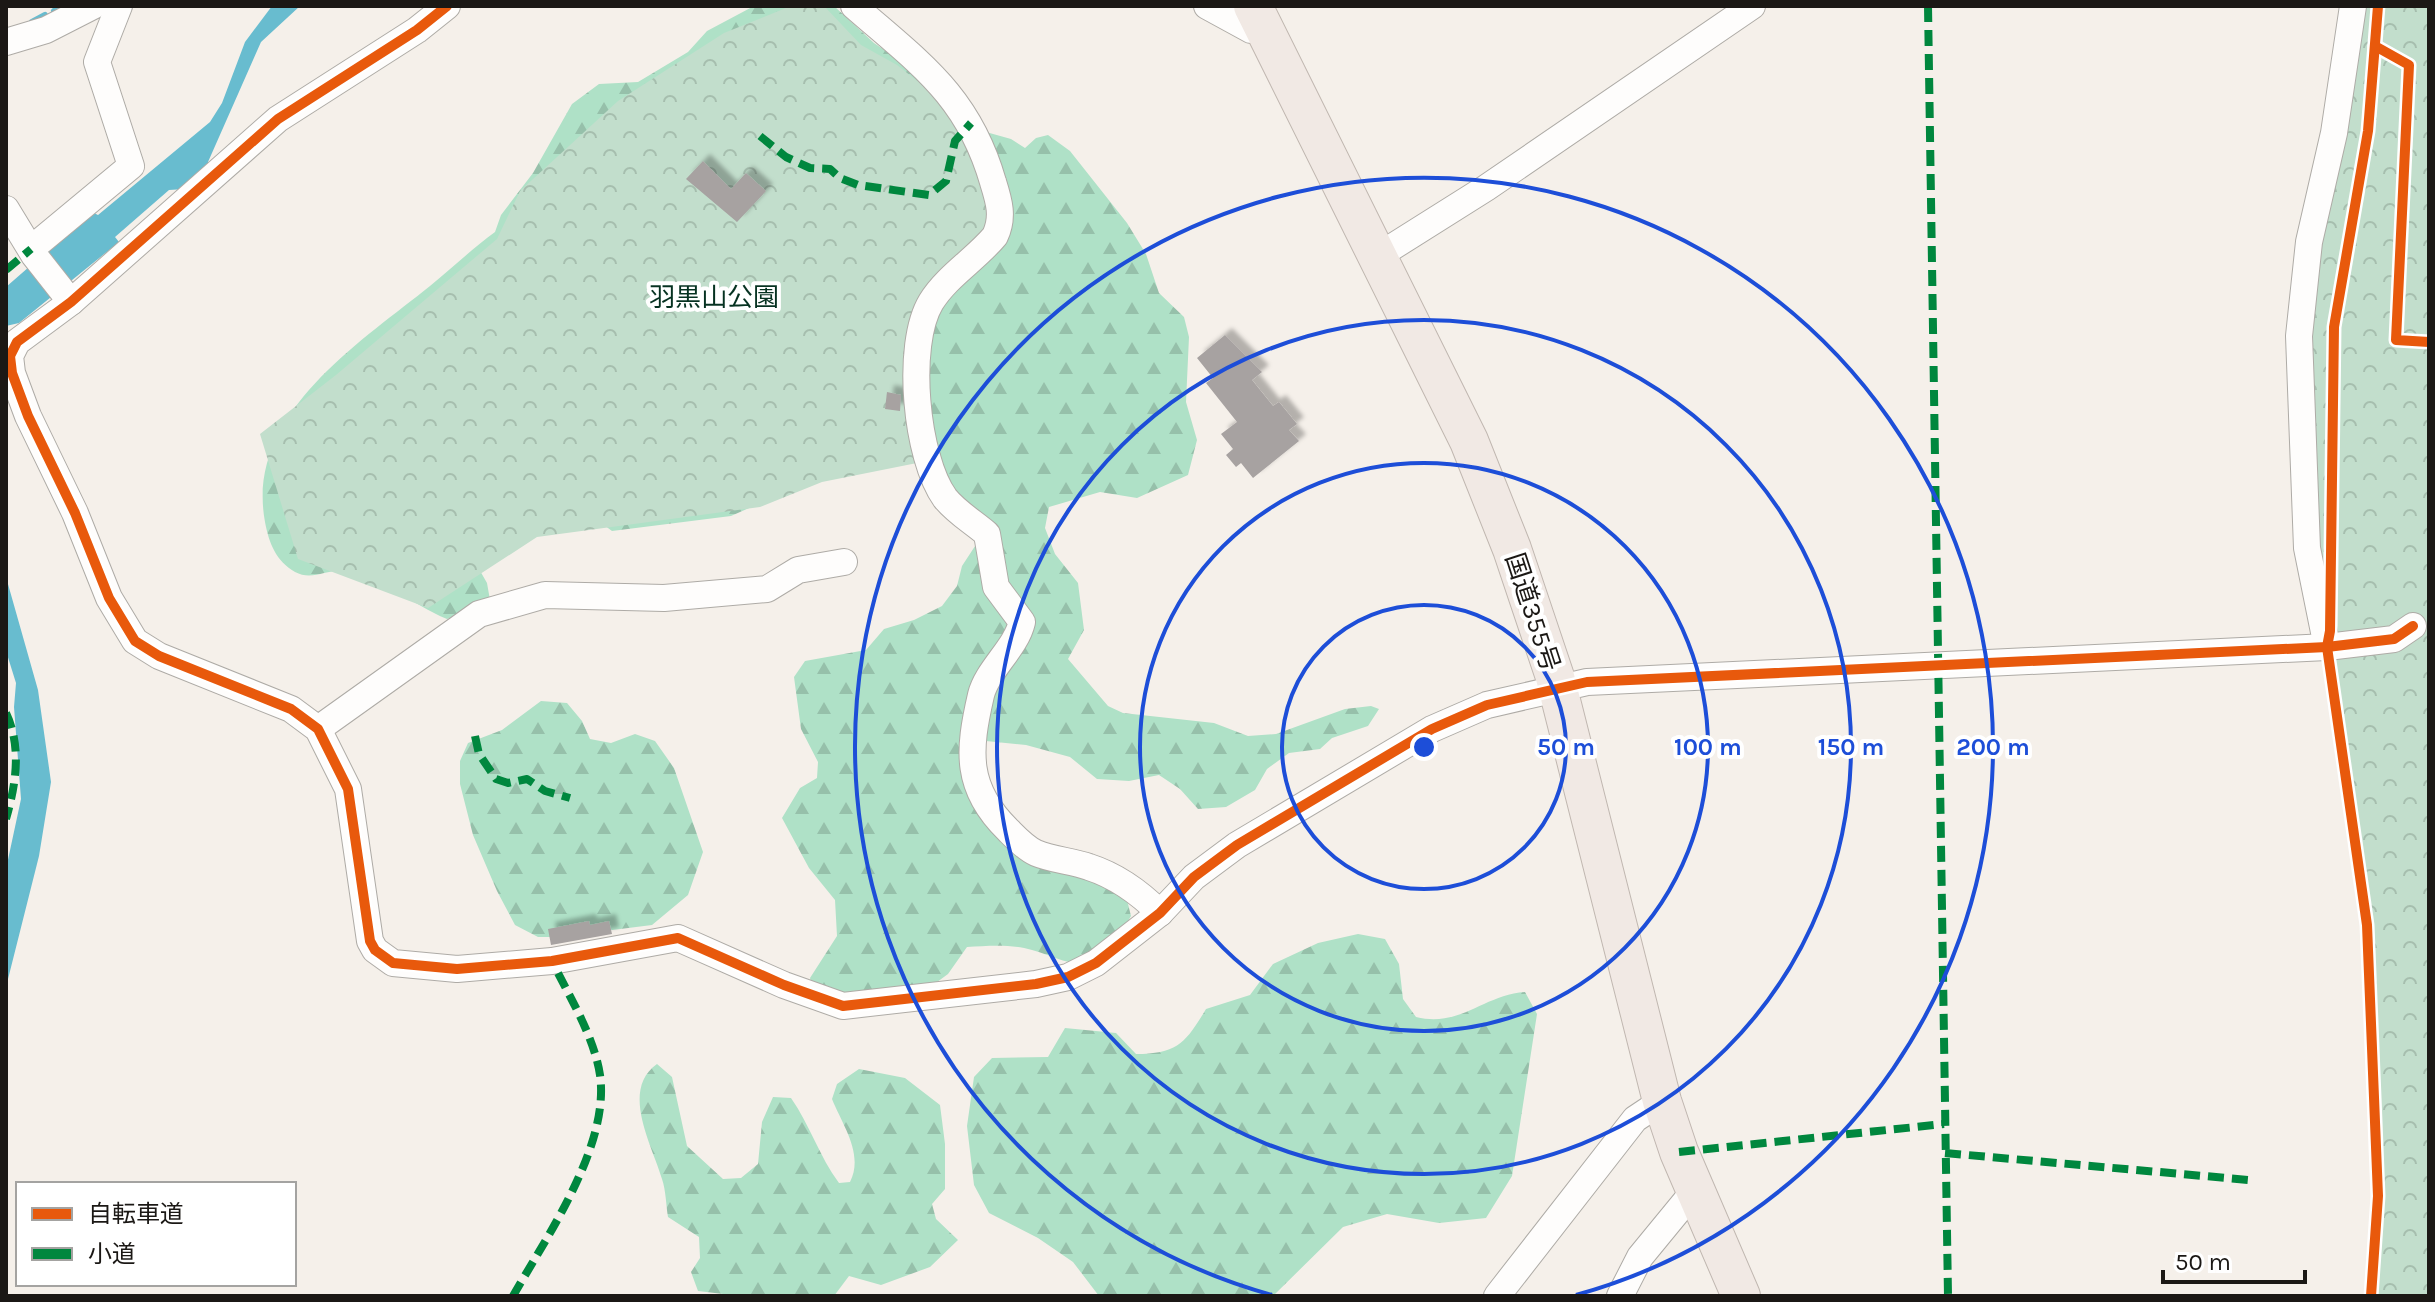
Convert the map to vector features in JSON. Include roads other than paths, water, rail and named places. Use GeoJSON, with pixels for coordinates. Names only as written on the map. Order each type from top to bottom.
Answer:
{"type":"FeatureCollection","features":[{"type":"Feature","properties":{"kind":"highway","name":"国道355号"},"geometry":{"type":"LineString","coordinates":[[1259,19],[1469,441],[1512,549],[1558,688],[1662,1101],[1695,1190],[1741,1296]]}},
{"type":"Feature","properties":{"kind":"street"},"geometry":{"type":"LineString","coordinates":[[6,42],[46,30],[93,6]]}},
{"type":"Feature","properties":{"kind":"street"},"geometry":{"type":"LineString","coordinates":[[32,252],[131,166],[97,62],[119,6]]}},
{"type":"Feature","properties":{"kind":"street"},"geometry":{"type":"LineString","coordinates":[[447,6],[417,30],[278,119],[17,342],[10,362],[28,416],[127,631],[135,641],[159,656],[258,693],[291,709],[318,729],[348,789],[370,941],[383,957],[404,967],[457,969],[552,961],[678,938],[784,985],[843,1006],[1068,977],[1096,963],[1160,913],[1194,877],[1237,845],[1432,729],[1487,705],[1558,688],[1672,676],[2327,647],[2394,639],[2413,626]]}},
{"type":"Feature","properties":{"kind":"street"},"geometry":{"type":"LineString","coordinates":[[854,6],[880,26],[959,103],[984,151],[999,202],[1000,226],[995,236],[931,303],[921,338],[915,398],[917,417],[936,484],[956,509],[987,534],[996,587],[1022,622],[981,696],[973,765],[979,796],[995,817],[1032,851],[1108,876],[1140,894],[1160,913]]}},
{"type":"Feature","properties":{"kind":"street"},"geometry":{"type":"LineString","coordinates":[[1207,6],[1251,30],[1259,19]]}},
{"type":"Feature","properties":{"kind":"street"},"geometry":{"type":"LineString","coordinates":[[1378,256],[1486,188],[1752,6]]}},
{"type":"Feature","properties":{"kind":"street"},"geometry":{"type":"LineString","coordinates":[[2327,647],[2307,548],[2299,336],[2309,242],[2334,133],[2353,6]]}},
{"type":"Feature","properties":{"kind":"street"},"geometry":{"type":"LineString","coordinates":[[6,209],[32,252],[68,298]]}},
{"type":"Feature","properties":{"kind":"street"},"geometry":{"type":"LineString","coordinates":[[318,729],[479,614],[545,595],[664,598],[767,589],[798,570],[844,562]]}},
{"type":"Feature","properties":{"kind":"street"},"geometry":{"type":"LineString","coordinates":[[1497,1296],[1635,1119],[1662,1101]]}},
{"type":"Feature","properties":{"kind":"street"},"geometry":{"type":"LineString","coordinates":[[1620,1296],[1640,1257],[1695,1190]]}},
{"type":"Feature","properties":{"kind":"water"},"geometry":{"type":"Polygon","coordinates":[[[272,6],[300,6],[261,42],[208,162],[209,170],[185,189],[169,190],[115,237],[119,242],[19,323],[6,326],[6,287],[92,212],[98,215],[210,122],[222,103],[245,42],[272,6]]]}},
{"type":"Feature","properties":{"kind":"water"},"geometry":{"type":"Polygon","coordinates":[[[6,577],[38,690],[51,782],[39,856],[6,987],[6,869],[21,799],[14,707],[16,683],[6,651],[6,577]]]}},
{"type":"Feature","properties":{"kind":"waterway"},"geometry":{"type":"LineString","coordinates":[[54,11],[61,6]]}},
{"type":"Feature","properties":{"kind":"waterway"},"geometry":{"type":"LineString","coordinates":[[32,22],[45,15]]}},
{"type":"Feature","properties":{"kind":"park label","name":"羽黒山公園"},"geometry":{"type":"Point","coordinates":[714,297]}}]}
